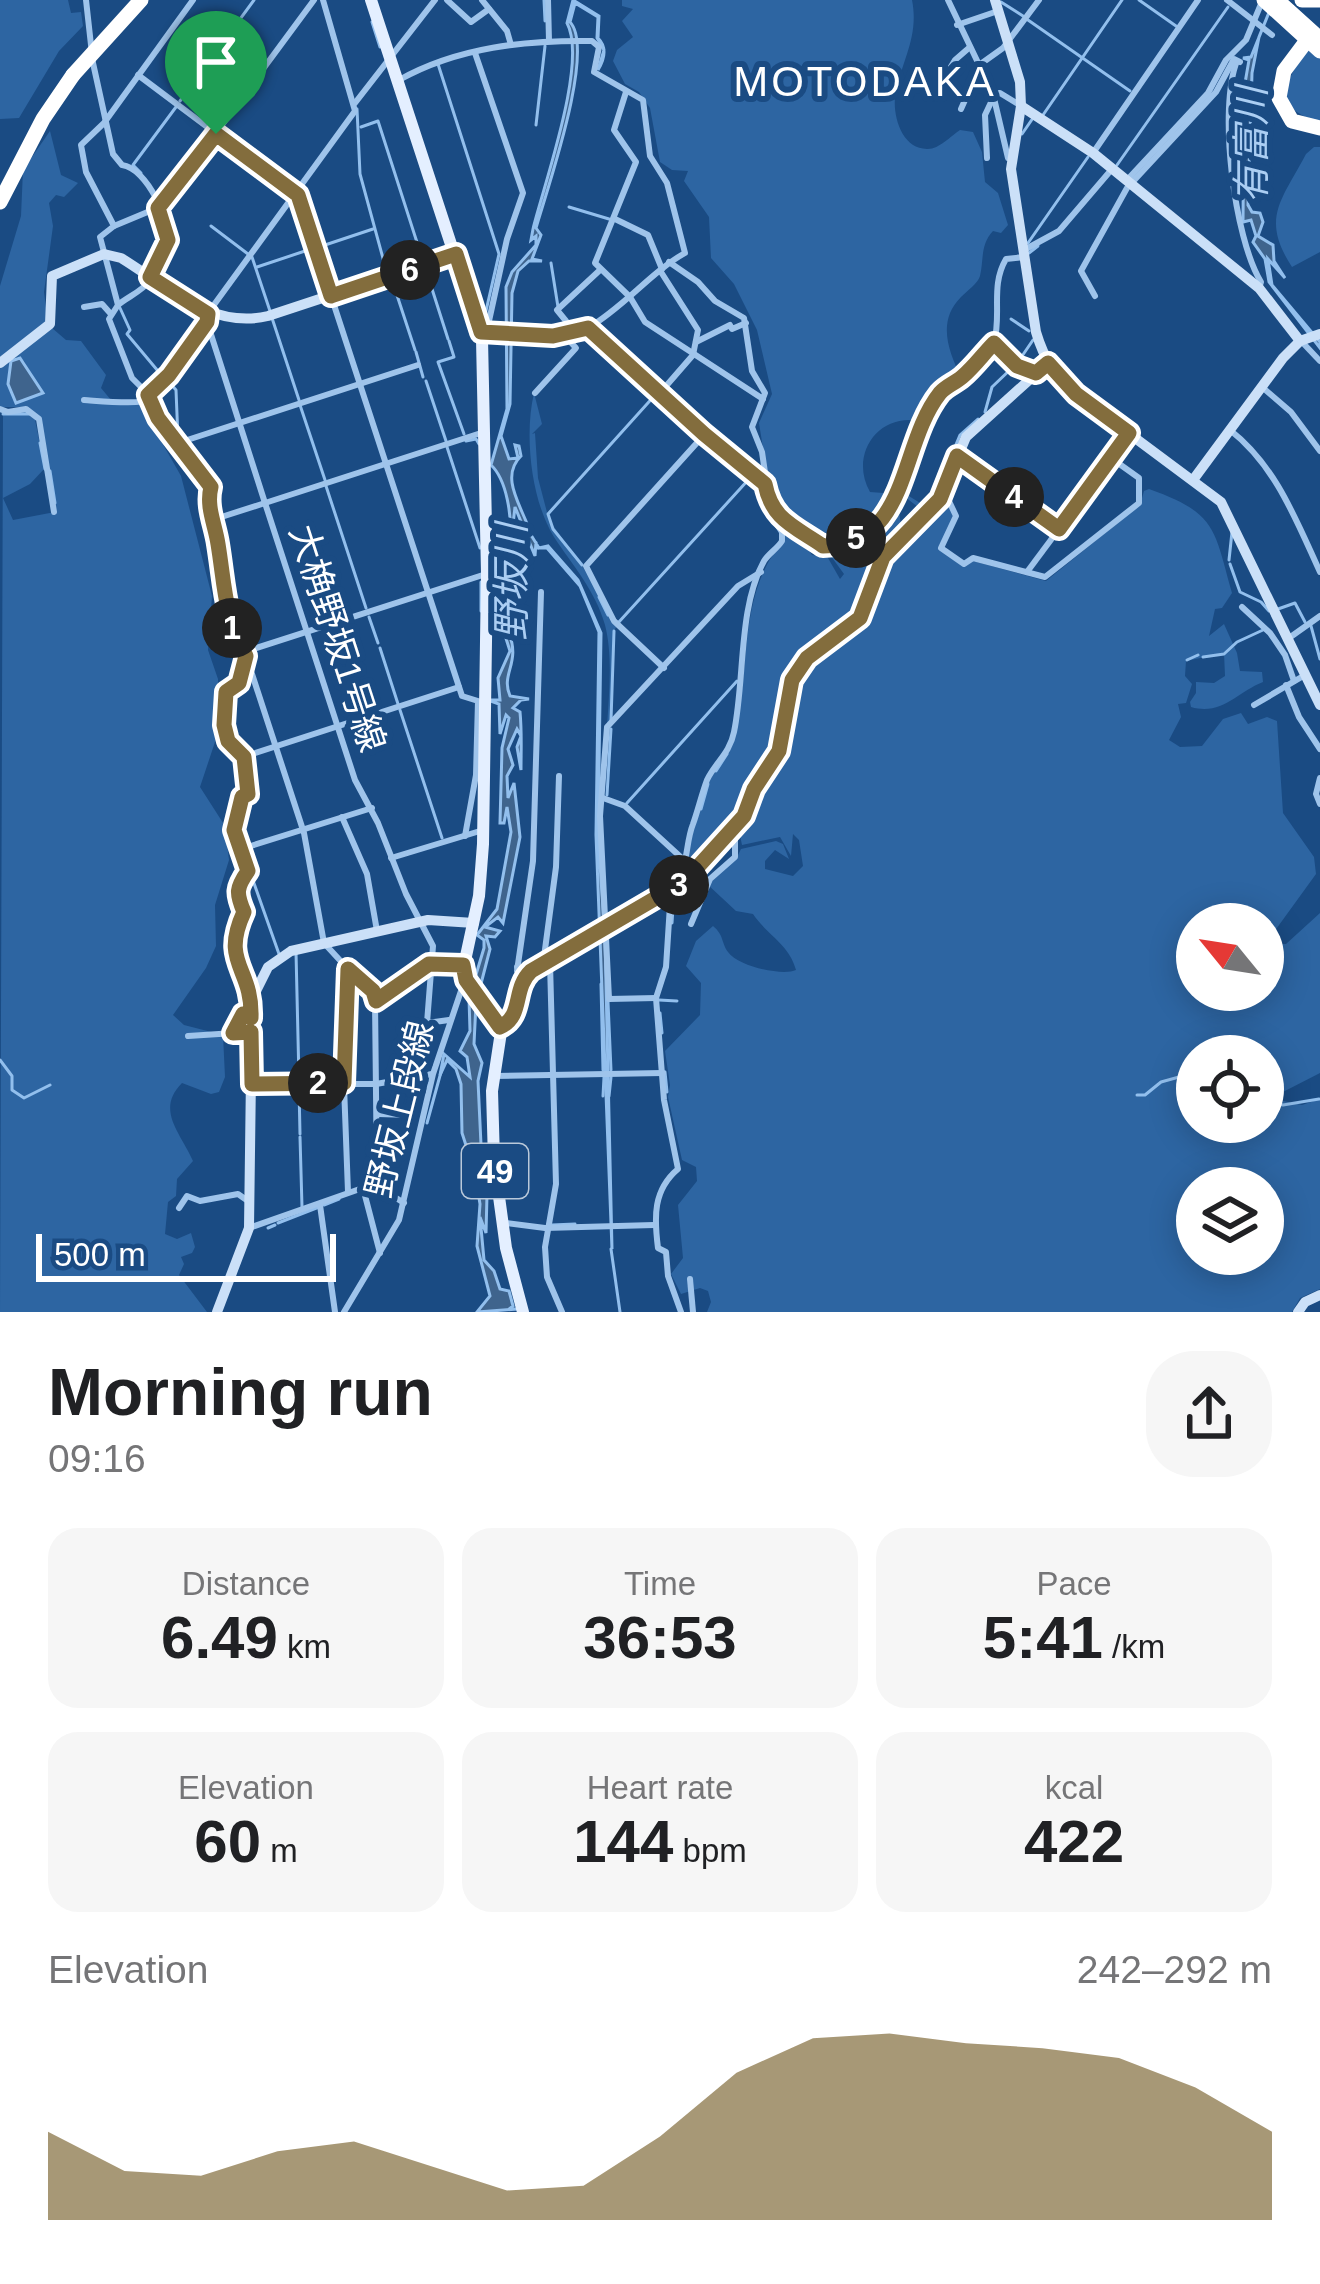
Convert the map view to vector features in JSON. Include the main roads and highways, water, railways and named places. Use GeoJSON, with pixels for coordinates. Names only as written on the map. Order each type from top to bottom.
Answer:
{"type":"FeatureCollection","features":[{"type":"Feature","properties":{"kind":"highway"},"geometry":{"type":"LineString","coordinates":[[0,198],[40,118],[72,74],[139,0]]}},
{"type":"Feature","properties":{"kind":"highway"},"geometry":{"type":"LineString","coordinates":[[1302,0],[1320,0]]}},
{"type":"Feature","properties":{"kind":"highway"},"geometry":{"type":"LineString","coordinates":[[1270,4],[1314,40],[1287,75],[1282,98],[1296,119],[1320,125]]}},
{"type":"Feature","properties":{"kind":"main road","name":"49"},"geometry":{"type":"LineString","coordinates":[[376,4],[456,254],[486,332],[483,830],[465,975],[499,1024],[494,1160],[511,1272],[524,1312]]}},
{"type":"Feature","properties":{"kind":"waterway"},"geometry":{"type":"LineString","coordinates":[[180,101],[254,0]]}},
{"type":"Feature","properties":{"kind":"waterway"},"geometry":{"type":"LineString","coordinates":[[544,0],[545,21]]}},
{"type":"Feature","properties":{"kind":"waterway"},"geometry":{"type":"LineString","coordinates":[[1043,115],[1122,0]]}},
{"type":"Feature","properties":{"kind":"waterway"},"geometry":{"type":"LineString","coordinates":[[1139,0],[1176,26]]}},
{"type":"Feature","properties":{"kind":"waterway"},"geometry":{"type":"LineString","coordinates":[[1001,2],[1023,16]]}},
{"type":"Feature","properties":{"kind":"waterway"},"geometry":{"type":"LineString","coordinates":[[1117,165],[1228,7]]}},
{"type":"Feature","properties":{"kind":"waterway"},"geometry":{"type":"LineString","coordinates":[[1028,20],[1130,91]]}},
{"type":"Feature","properties":{"kind":"waterway"},"geometry":{"type":"LineString","coordinates":[[372,22],[380,47]]}},
{"type":"Feature","properties":{"kind":"waterway"},"geometry":{"type":"LineString","coordinates":[[536,125],[545,46]]}},
{"type":"Feature","properties":{"kind":"waterway"},"geometry":{"type":"LineString","coordinates":[[438,64],[499,254],[483,324]]}},
{"type":"Feature","properties":{"kind":"waterway"},"geometry":{"type":"LineString","coordinates":[[141,173],[133,165],[176,107]]}},
{"type":"Feature","properties":{"kind":"waterway"},"geometry":{"type":"LineString","coordinates":[[357,109],[360,174],[387,273]]}},
{"type":"Feature","properties":{"kind":"waterway"},"geometry":{"type":"LineString","coordinates":[[1022,134],[1033,118]]}},
{"type":"Feature","properties":{"kind":"waterway"},"geometry":{"type":"LineString","coordinates":[[361,127],[378,121],[423,261]]}},
{"type":"Feature","properties":{"kind":"waterway"},"geometry":{"type":"LineString","coordinates":[[1028,243],[1088,157]]}},
{"type":"Feature","properties":{"kind":"waterway"},"geometry":{"type":"LineString","coordinates":[[569,207],[609,219]]}},
{"type":"Feature","properties":{"kind":"waterway"},"geometry":{"type":"LineString","coordinates":[[211,226],[248,254]]}},
{"type":"Feature","properties":{"kind":"waterway"},"geometry":{"type":"LineString","coordinates":[[319,247],[373,229]]}},
{"type":"Feature","properties":{"kind":"waterway"},"geometry":{"type":"LineString","coordinates":[[1029,253],[1038,246]]}},
{"type":"Feature","properties":{"kind":"waterway"},"geometry":{"type":"LineString","coordinates":[[257,267],[311,249]]}},
{"type":"Feature","properties":{"kind":"waterway"},"geometry":{"type":"LineString","coordinates":[[252,257],[270,311]]}},
{"type":"Feature","properties":{"kind":"waterway"},"geometry":{"type":"LineString","coordinates":[[551,263],[558,307]]}},
{"type":"Feature","properties":{"kind":"waterway"},"geometry":{"type":"LineString","coordinates":[[425,267],[448,339]]}},
{"type":"Feature","properties":{"kind":"waterway"},"geometry":{"type":"LineString","coordinates":[[392,280],[415,350]]}},
{"type":"Feature","properties":{"kind":"waterway"},"geometry":{"type":"LineString","coordinates":[[120,308],[130,330],[127,334],[163,377]]}},
{"type":"Feature","properties":{"kind":"waterway"},"geometry":{"type":"LineString","coordinates":[[272,318],[299,400]]}},
{"type":"Feature","properties":{"kind":"waterway"},"geometry":{"type":"LineString","coordinates":[[1011,319],[1029,331]]}},
{"type":"Feature","properties":{"kind":"waterway"},"geometry":{"type":"LineString","coordinates":[[1018,362],[1033,340]]}},
{"type":"Feature","properties":{"kind":"waterway"},"geometry":{"type":"LineString","coordinates":[[449,341],[454,357],[438,362],[464,434]]}},
{"type":"Feature","properties":{"kind":"waterway"},"geometry":{"type":"LineString","coordinates":[[416,352],[423,377]]}},
{"type":"Feature","properties":{"kind":"waterway"},"geometry":{"type":"LineString","coordinates":[[985,412],[992,387],[1013,367]]}},
{"type":"Feature","properties":{"kind":"waterway"},"geometry":{"type":"LineString","coordinates":[[168,381],[176,390],[178,439]]}},
{"type":"Feature","properties":{"kind":"waterway"},"geometry":{"type":"LineString","coordinates":[[426,381],[446,441]]}},
{"type":"Feature","properties":{"kind":"waterway","name":"野坂川"},"geometry":{"type":"LineString","coordinates":[[582,565],[553,529],[548,514],[656,394]]}},
{"type":"Feature","properties":{"kind":"waterway"},"geometry":{"type":"LineString","coordinates":[[300,405],[325,480]]}},
{"type":"Feature","properties":{"kind":"waterway"},"geometry":{"type":"LineString","coordinates":[[3,414],[29,414]]}},
{"type":"Feature","properties":{"kind":"waterway"},"geometry":{"type":"LineString","coordinates":[[947,466],[960,435],[978,419]]}},
{"type":"Feature","properties":{"kind":"waterway"},"geometry":{"type":"LineString","coordinates":[[466,441],[476,439],[479,444]]}},
{"type":"Feature","properties":{"kind":"waterway"},"geometry":{"type":"LineString","coordinates":[[40,443],[45,469]]}},
{"type":"Feature","properties":{"kind":"waterway","name":"野坂川"},"geometry":{"type":"LineString","coordinates":[[447,447],[480,548]]}},
{"type":"Feature","properties":{"kind":"waterway"},"geometry":{"type":"LineString","coordinates":[[940,485],[946,469]]}},
{"type":"Feature","properties":{"kind":"waterway"},"geometry":{"type":"LineString","coordinates":[[50,471],[55,503]]}},
{"type":"Feature","properties":{"kind":"waterway"},"geometry":{"type":"LineString","coordinates":[[618,623],[749,479]]}},
{"type":"Feature","properties":{"kind":"waterway"},"geometry":{"type":"LineString","coordinates":[[326,486],[366,608]]}},
{"type":"Feature","properties":{"kind":"waterway"},"geometry":{"type":"LineString","coordinates":[[1229,560],[1232,532]]}},
{"type":"Feature","properties":{"kind":"waterway"},"geometry":{"type":"LineString","coordinates":[[1230,564],[1240,592],[1269,611]]}},
{"type":"Feature","properties":{"kind":"waterway","name":"野坂川"},"geometry":{"type":"LineString","coordinates":[[481,582],[481,611]]}},
{"type":"Feature","properties":{"kind":"waterway"},"geometry":{"type":"LineString","coordinates":[[599,597],[608,615]]}},
{"type":"Feature","properties":{"kind":"waterway"},"geometry":{"type":"LineString","coordinates":[[1278,609],[1295,603],[1305,622]]}},
{"type":"Feature","properties":{"kind":"waterway"},"geometry":{"type":"LineString","coordinates":[[369,617],[378,643]]}},
{"type":"Feature","properties":{"kind":"waterway"},"geometry":{"type":"LineString","coordinates":[[229,624],[237,643]]}},
{"type":"Feature","properties":{"kind":"waterway"},"geometry":{"type":"LineString","coordinates":[[1311,626],[1320,659]]}},
{"type":"Feature","properties":{"kind":"waterway"},"geometry":{"type":"LineString","coordinates":[[1203,657],[1224,654],[1263,630]]}},
{"type":"Feature","properties":{"kind":"waterway"},"geometry":{"type":"LineString","coordinates":[[611,720],[614,631]]}},
{"type":"Feature","properties":{"kind":"waterway"},"geometry":{"type":"LineString","coordinates":[[380,648],[398,704]]}},
{"type":"Feature","properties":{"kind":"waterway"},"geometry":{"type":"LineString","coordinates":[[1187,660],[1198,655]]}},
{"type":"Feature","properties":{"kind":"waterway"},"geometry":{"type":"LineString","coordinates":[[627,803],[737,681]]}},
{"type":"Feature","properties":{"kind":"waterway"},"geometry":{"type":"LineString","coordinates":[[400,710],[442,838]]}},
{"type":"Feature","properties":{"kind":"waterway"},"geometry":{"type":"LineString","coordinates":[[607,795],[611,729]]}},
{"type":"Feature","properties":{"kind":"waterway"},"geometry":{"type":"LineString","coordinates":[[716,771],[727,754]]}},
{"type":"Feature","properties":{"kind":"waterway"},"geometry":{"type":"LineString","coordinates":[[701,809],[708,784]]}},
{"type":"Feature","properties":{"kind":"waterway"},"geometry":{"type":"LineString","coordinates":[[250,872],[279,954]]}},
{"type":"Feature","properties":{"kind":"waterway"},"geometry":{"type":"LineString","coordinates":[[672,923],[674,892]]}},
{"type":"Feature","properties":{"kind":"waterway"},"geometry":{"type":"LineString","coordinates":[[296,952],[299,1080]]}},
{"type":"Feature","properties":{"kind":"waterway"},"geometry":{"type":"LineString","coordinates":[[601,984],[603,1070]]}},
{"type":"Feature","properties":{"kind":"waterway"},"geometry":{"type":"LineString","coordinates":[[659,1000],[677,1001]]}},
{"type":"Feature","properties":{"kind":"waterway"},"geometry":{"type":"LineString","coordinates":[[608,1002],[611,1070]]}},
{"type":"Feature","properties":{"kind":"waterway"},"geometry":{"type":"LineString","coordinates":[[660,1013],[662,1033]]}},
{"type":"Feature","properties":{"kind":"waterway"},"geometry":{"type":"LineString","coordinates":[[0,1060],[12,1076],[12,1090],[24,1098],[50,1085]]}},
{"type":"Feature","properties":{"kind":"waterway"},"geometry":{"type":"LineString","coordinates":[[427,1123],[441,1072]]}},
{"type":"Feature","properties":{"kind":"waterway"},"geometry":{"type":"LineString","coordinates":[[665,1072],[667,1092]]}},
{"type":"Feature","properties":{"kind":"waterway"},"geometry":{"type":"LineString","coordinates":[[603,1096],[604,1077]]}},
{"type":"Feature","properties":{"kind":"waterway"},"geometry":{"type":"LineString","coordinates":[[609,1096],[611,1077]]}},
{"type":"Feature","properties":{"kind":"waterway"},"geometry":{"type":"LineString","coordinates":[[1137,1095],[1176,1078]]}},
{"type":"Feature","properties":{"kind":"waterway"},"geometry":{"type":"LineString","coordinates":[[299,1088],[300,1134]]}},
{"type":"Feature","properties":{"kind":"waterway"},"geometry":{"type":"LineString","coordinates":[[1284,1105],[1319,1099]]}},
{"type":"Feature","properties":{"kind":"waterway"},"geometry":{"type":"LineString","coordinates":[[300,1137],[302,1207]]}},
{"type":"Feature","properties":{"kind":"waterway"},"geometry":{"type":"LineString","coordinates":[[324,1205],[339,1199]]}},
{"type":"Feature","properties":{"kind":"waterway"},"geometry":{"type":"LineString","coordinates":[[278,1223],[319,1207]]}},
{"type":"Feature","properties":{"kind":"waterway"},"geometry":{"type":"LineString","coordinates":[[552,1225],[575,1224]]}},
{"type":"Feature","properties":{"kind":"waterway"},"geometry":{"type":"LineString","coordinates":[[268,1228],[275,1225]]}},
{"type":"Feature","properties":{"kind":"waterway"},"geometry":{"type":"LineString","coordinates":[[611,1249],[620,1312]]}},
{"type":"Feature","properties":{"kind":"district","name":"MOTODAKA"},"geometry":{"type":"Point","coordinates":[865,81]}},
{"type":"Feature","properties":{"kind":"water label","name":"有富川"},"geometry":{"type":"Point","coordinates":[1251,145]}}]}
